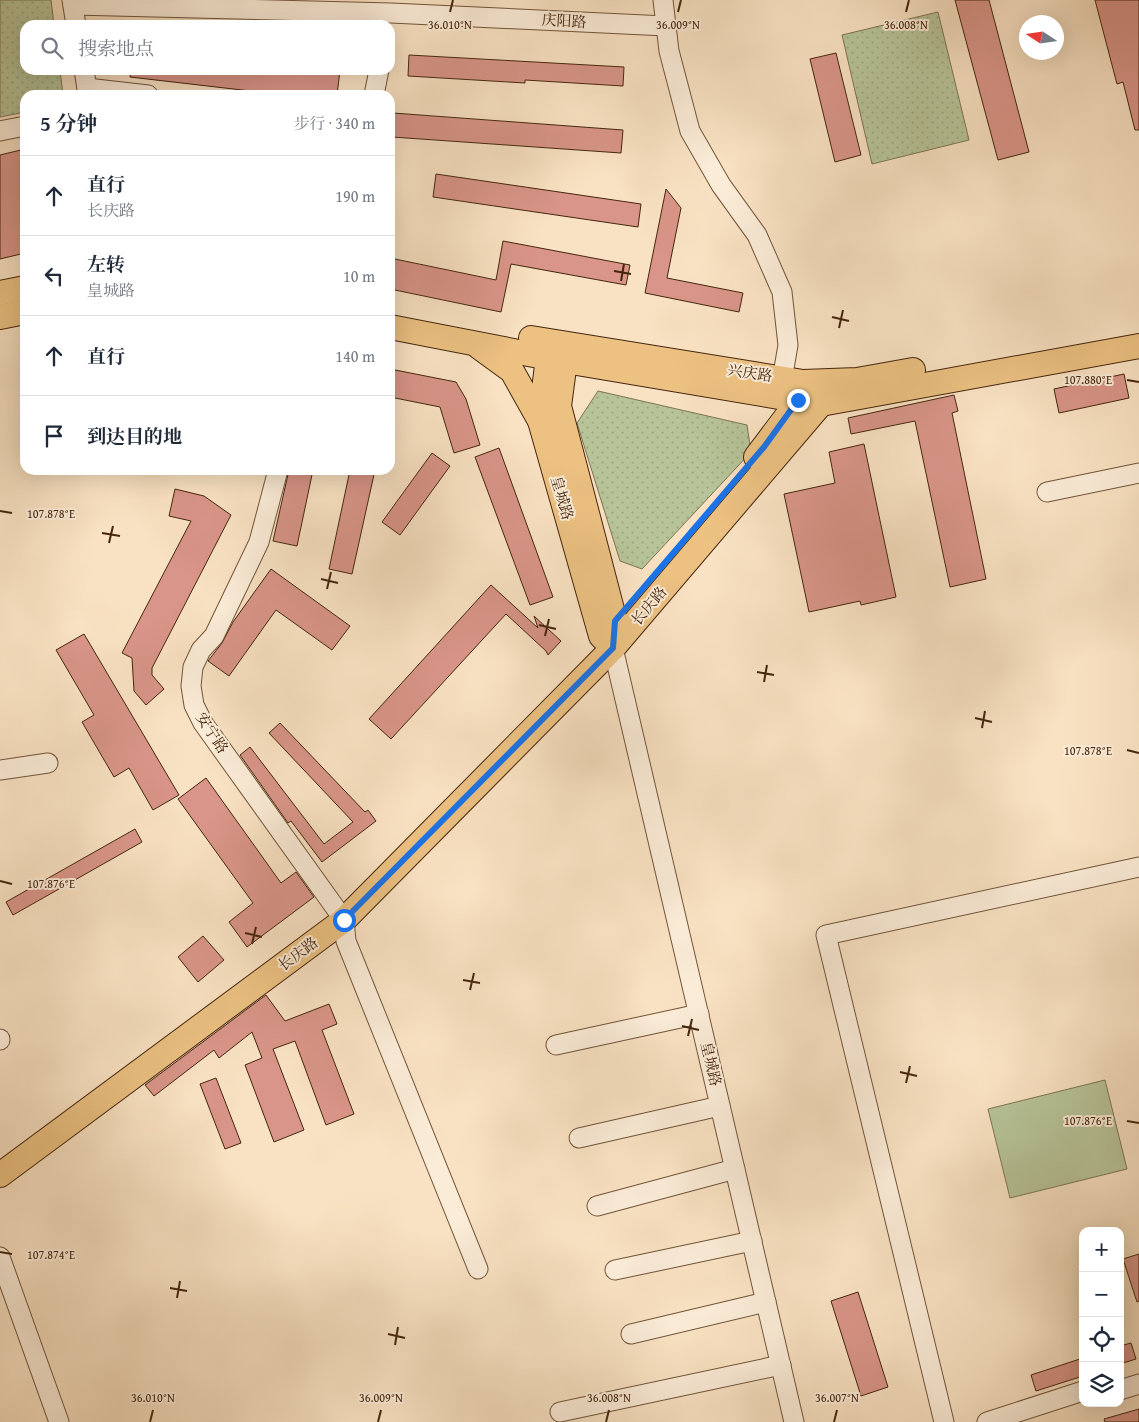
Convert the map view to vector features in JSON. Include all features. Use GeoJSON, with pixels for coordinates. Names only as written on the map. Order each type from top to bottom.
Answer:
{"type":"FeatureCollection","features":[{"type":"Feature","properties":{"kind":"main road"},"geometry":{"type":"LineString","coordinates":[[0,294],[20,289]]}},
{"type":"Feature","properties":{"kind":"main road"},"geometry":{"type":"LineString","coordinates":[[0,317],[20,313]]}},
{"type":"Feature","properties":{"kind":"main road","name":"兴庆路"},"geometry":{"type":"LineString","coordinates":[[395,317],[558,351],[802,390],[1139,330]]}},
{"type":"Feature","properties":{"kind":"main road","name":"兴庆路"},"geometry":{"type":"LineString","coordinates":[[395,328],[473,343],[558,351]]}},
{"type":"Feature","properties":{"kind":"main road"},"geometry":{"type":"LineString","coordinates":[[473,343],[512,370],[540,421]]}},
{"type":"Feature","properties":{"kind":"main road"},"geometry":{"type":"LineString","coordinates":[[802,390],[1139,346]]}},
{"type":"Feature","properties":{"kind":"main road","name":"皇城路"},"geometry":{"type":"LineString","coordinates":[[558,351],[540,421],[610,635]]}},
{"type":"Feature","properties":{"kind":"main road","name":"皇城路"},"geometry":{"type":"LineString","coordinates":[[558,351],[559,406],[610,635]]}},
{"type":"Feature","properties":{"kind":"main road","name":"长庆路"},"geometry":{"type":"LineString","coordinates":[[0,1175],[340,914],[610,635],[764,447],[802,390]]}},
{"type":"Feature","properties":{"kind":"main road"},"geometry":{"type":"LineString","coordinates":[[0,1156],[340,914]]}},
{"type":"Feature","properties":{"kind":"street"},"geometry":{"type":"LineString","coordinates":[[662,0],[669,50],[690,131],[721,185],[757,235],[782,292],[788,344],[802,390]]}},
{"type":"Feature","properties":{"kind":"street"},"geometry":{"type":"LineString","coordinates":[[72,2],[75,20]]}},
{"type":"Feature","properties":{"kind":"street","name":"庆阳路"},"geometry":{"type":"LineString","coordinates":[[72,2],[392,13],[666,26]]}},
{"type":"Feature","properties":{"kind":"street"},"geometry":{"type":"LineString","coordinates":[[375,90],[378,75]]}},
{"type":"Feature","properties":{"kind":"street"},"geometry":{"type":"LineString","coordinates":[[86,84],[120,90]]}},
{"type":"Feature","properties":{"kind":"street"},"geometry":{"type":"LineString","coordinates":[[0,131],[20,127]]}},
{"type":"Feature","properties":{"kind":"street"},"geometry":{"type":"LineString","coordinates":[[1047,492],[1139,473]]}},
{"type":"Feature","properties":{"kind":"street","name":"安宁路"},"geometry":{"type":"LineString","coordinates":[[277,475],[259,542],[214,636],[201,650],[193,667],[191,686],[194,705],[203,722],[340,914]]}},
{"type":"Feature","properties":{"kind":"street","name":"皇城路"},"geometry":{"type":"LineString","coordinates":[[610,635],[794,1422]]}},
{"type":"Feature","properties":{"kind":"street"},"geometry":{"type":"LineString","coordinates":[[0,770],[48,763]]}},
{"type":"Feature","properties":{"kind":"street"},"geometry":{"type":"LineString","coordinates":[[944,1422],[826,935],[1139,867]]}},
{"type":"Feature","properties":{"kind":"street"},"geometry":{"type":"LineString","coordinates":[[340,914],[346,941],[478,1269]]}},
{"type":"Feature","properties":{"kind":"street"},"geometry":{"type":"LineString","coordinates":[[556,1045],[699,1014]]}},
{"type":"Feature","properties":{"kind":"street"},"geometry":{"type":"LineString","coordinates":[[579,1138],[720,1106]]}},
{"type":"Feature","properties":{"kind":"street"},"geometry":{"type":"LineString","coordinates":[[597,1206],[735,1169]]}},
{"type":"Feature","properties":{"kind":"street"},"geometry":{"type":"LineString","coordinates":[[615,1270],[752,1241]]}},
{"type":"Feature","properties":{"kind":"street"},"geometry":{"type":"LineString","coordinates":[[0,1258],[60,1422]]}},
{"type":"Feature","properties":{"kind":"street"},"geometry":{"type":"LineString","coordinates":[[631,1334],[766,1302]]}},
{"type":"Feature","properties":{"kind":"street"},"geometry":{"type":"LineString","coordinates":[[560,1412],[781,1365]]}},
{"type":"Feature","properties":{"kind":"street"},"geometry":{"type":"LineString","coordinates":[[1124,1378],[1139,1373]]}},
{"type":"Feature","properties":{"kind":"street"},"geometry":{"type":"LineString","coordinates":[[1124,1389],[1139,1384]]}},
{"type":"Feature","properties":{"kind":"street"},"geometry":{"type":"LineString","coordinates":[[987,1422],[1079,1392]]}},
{"type":"Feature","properties":{"kind":"street"},"geometry":{"type":"LineString","coordinates":[[1026,1422],[1079,1404]]}},
{"type":"Feature","properties":{"kind":"green space"},"geometry":{"type":"Polygon","coordinates":[[[0,0],[51,0],[53,20],[20,20],[20,75],[61,75],[62,90],[20,90],[20,113],[0,117],[0,0]]]}},
{"type":"Feature","properties":{"kind":"green space"},"geometry":{"type":"Polygon","coordinates":[[[938,12],[969,140],[872,164],[842,35],[938,12]]]}},
{"type":"Feature","properties":{"kind":"green space"},"geometry":{"type":"Polygon","coordinates":[[[598,391],[747,425],[751,452],[642,569],[620,561],[577,423],[598,391]]]}},
{"type":"Feature","properties":{"kind":"green space"},"geometry":{"type":"Polygon","coordinates":[[[1105,1080],[1127,1169],[1010,1198],[988,1109],[1105,1080]]]}},
{"type":"Feature","properties":{"kind":"building"},"geometry":{"type":"Polygon","coordinates":[[[955,0],[989,0],[1029,152],[998,160],[955,0]]]}},
{"type":"Feature","properties":{"kind":"building"},"geometry":{"type":"Polygon","coordinates":[[[1095,0],[1139,0],[1139,130],[1135,130],[1123,82],[1117,84],[1095,0]]]}},
{"type":"Feature","properties":{"kind":"building"},"geometry":{"type":"Polygon","coordinates":[[[836,53],[861,155],[835,162],[810,59],[836,53]]]}},
{"type":"Feature","properties":{"kind":"building"},"geometry":{"type":"Polygon","coordinates":[[[409,55],[624,67],[623,86],[525,80],[525,83],[408,76],[409,55]]]}},
{"type":"Feature","properties":{"kind":"building"},"geometry":{"type":"Polygon","coordinates":[[[130,75],[339,75],[338,90],[242,90],[130,77],[130,75]]]}},
{"type":"Feature","properties":{"kind":"building"},"geometry":{"type":"Polygon","coordinates":[[[395,113],[623,130],[621,153],[395,137],[395,113]]]}},
{"type":"Feature","properties":{"kind":"building"},"geometry":{"type":"Polygon","coordinates":[[[20,150],[20,254],[0,259],[0,155],[20,150]]]}},
{"type":"Feature","properties":{"kind":"building"},"geometry":{"type":"Polygon","coordinates":[[[436,174],[641,204],[638,227],[433,197],[436,174]]]}},
{"type":"Feature","properties":{"kind":"building"},"geometry":{"type":"Polygon","coordinates":[[[666,189],[681,208],[667,278],[743,293],[739,312],[645,293],[666,189]]]}},
{"type":"Feature","properties":{"kind":"building"},"geometry":{"type":"Polygon","coordinates":[[[503,241],[630,265],[626,285],[511,264],[501,312],[395,290],[395,259],[496,280],[503,241]]]}},
{"type":"Feature","properties":{"kind":"building"},"geometry":{"type":"Polygon","coordinates":[[[395,370],[456,382],[466,399],[480,445],[454,453],[440,407],[395,398],[395,370]]]}},
{"type":"Feature","properties":{"kind":"building"},"geometry":{"type":"Polygon","coordinates":[[[1124,374],[1129,398],[1059,413],[1054,389],[1124,374]]]}},
{"type":"Feature","properties":{"kind":"building"},"geometry":{"type":"Polygon","coordinates":[[[954,395],[958,411],[952,413],[986,579],[950,587],[915,421],[851,434],[848,418],[954,395]]]}},
{"type":"Feature","properties":{"kind":"building"},"geometry":{"type":"Polygon","coordinates":[[[864,444],[896,597],[861,605],[860,601],[809,612],[784,494],[835,483],[829,452],[864,444]]]}},
{"type":"Feature","properties":{"kind":"building"},"geometry":{"type":"Polygon","coordinates":[[[499,448],[553,597],[530,605],[475,457],[499,448]]]}},
{"type":"Feature","properties":{"kind":"building"},"geometry":{"type":"Polygon","coordinates":[[[432,453],[450,466],[400,535],[382,522],[432,453]]]}},
{"type":"Feature","properties":{"kind":"building"},"geometry":{"type":"Polygon","coordinates":[[[288,475],[312,475],[297,546],[273,541],[288,475]]]}},
{"type":"Feature","properties":{"kind":"building"},"geometry":{"type":"Polygon","coordinates":[[[349,475],[374,475],[352,574],[329,569],[349,475]]]}},
{"type":"Feature","properties":{"kind":"building"},"geometry":{"type":"Polygon","coordinates":[[[175,489],[204,496],[231,515],[152,668],[152,675],[164,689],[146,705],[134,691],[132,658],[122,653],[191,521],[169,516],[175,489]]]}},
{"type":"Feature","properties":{"kind":"building"},"geometry":{"type":"Polygon","coordinates":[[[271,569],[350,626],[332,650],[276,610],[229,676],[208,661],[271,569]]]}},
{"type":"Feature","properties":{"kind":"building"},"geometry":{"type":"Polygon","coordinates":[[[491,585],[538,628],[534,616],[561,641],[548,655],[506,614],[391,739],[369,719],[491,585]]]}},
{"type":"Feature","properties":{"kind":"building"},"geometry":{"type":"Polygon","coordinates":[[[84,634],[179,795],[153,810],[129,768],[114,777],[82,722],[94,715],[56,650],[84,634]]]}},
{"type":"Feature","properties":{"kind":"building"},"geometry":{"type":"Polygon","coordinates":[[[280,723],[365,812],[368,810],[376,821],[322,862],[291,821],[288,823],[240,755],[250,747],[324,844],[353,822],[269,733],[280,723]]]}},
{"type":"Feature","properties":{"kind":"building"},"geometry":{"type":"Polygon","coordinates":[[[206,778],[281,883],[296,872],[314,897],[247,947],[229,922],[253,903],[178,799],[206,778]]]}},
{"type":"Feature","properties":{"kind":"building"},"geometry":{"type":"Polygon","coordinates":[[[135,829],[142,842],[13,915],[6,902],[135,829]]]}},
{"type":"Feature","properties":{"kind":"building"},"geometry":{"type":"Polygon","coordinates":[[[203,936],[224,960],[198,982],[178,957],[203,936]]]}},
{"type":"Feature","properties":{"kind":"building"},"geometry":{"type":"Polygon","coordinates":[[[266,995],[285,1021],[329,1004],[337,1024],[322,1030],[354,1114],[326,1125],[295,1041],[273,1049],[304,1130],[274,1142],[245,1065],[262,1058],[252,1032],[219,1058],[214,1050],[154,1096],[145,1085],[266,995]]]}},
{"type":"Feature","properties":{"kind":"building"},"geometry":{"type":"Polygon","coordinates":[[[216,1078],[241,1143],[225,1149],[200,1084],[216,1078]]]}},
{"type":"Feature","properties":{"kind":"building"},"geometry":{"type":"Polygon","coordinates":[[[1139,1254],[1139,1301],[1137,1302],[1124,1262],[1124,1259],[1139,1254]]]}},
{"type":"Feature","properties":{"kind":"building"},"geometry":{"type":"Polygon","coordinates":[[[858,1292],[888,1387],[861,1396],[831,1301],[858,1292]]]}},
{"type":"Feature","properties":{"kind":"building"},"geometry":{"type":"Polygon","coordinates":[[[1131,1343],[1136,1359],[1124,1363],[1124,1345],[1131,1343]]]}},
{"type":"Feature","properties":{"kind":"building"},"geometry":{"type":"Polygon","coordinates":[[[1079,1359],[1079,1377],[1036,1391],[1031,1375],[1079,1359]]]}},
{"type":"Feature","properties":{"kind":"building"},"geometry":{"type":"Polygon","coordinates":[[[1139,1409],[1139,1422],[1105,1422],[1104,1419],[1139,1409]]]}},
{"type":"Feature","properties":{"kind":"route"},"geometry":{"type":"LineString","coordinates":[[344,920],[613,648],[615,621],[764,447],[798,400]]}}]}
